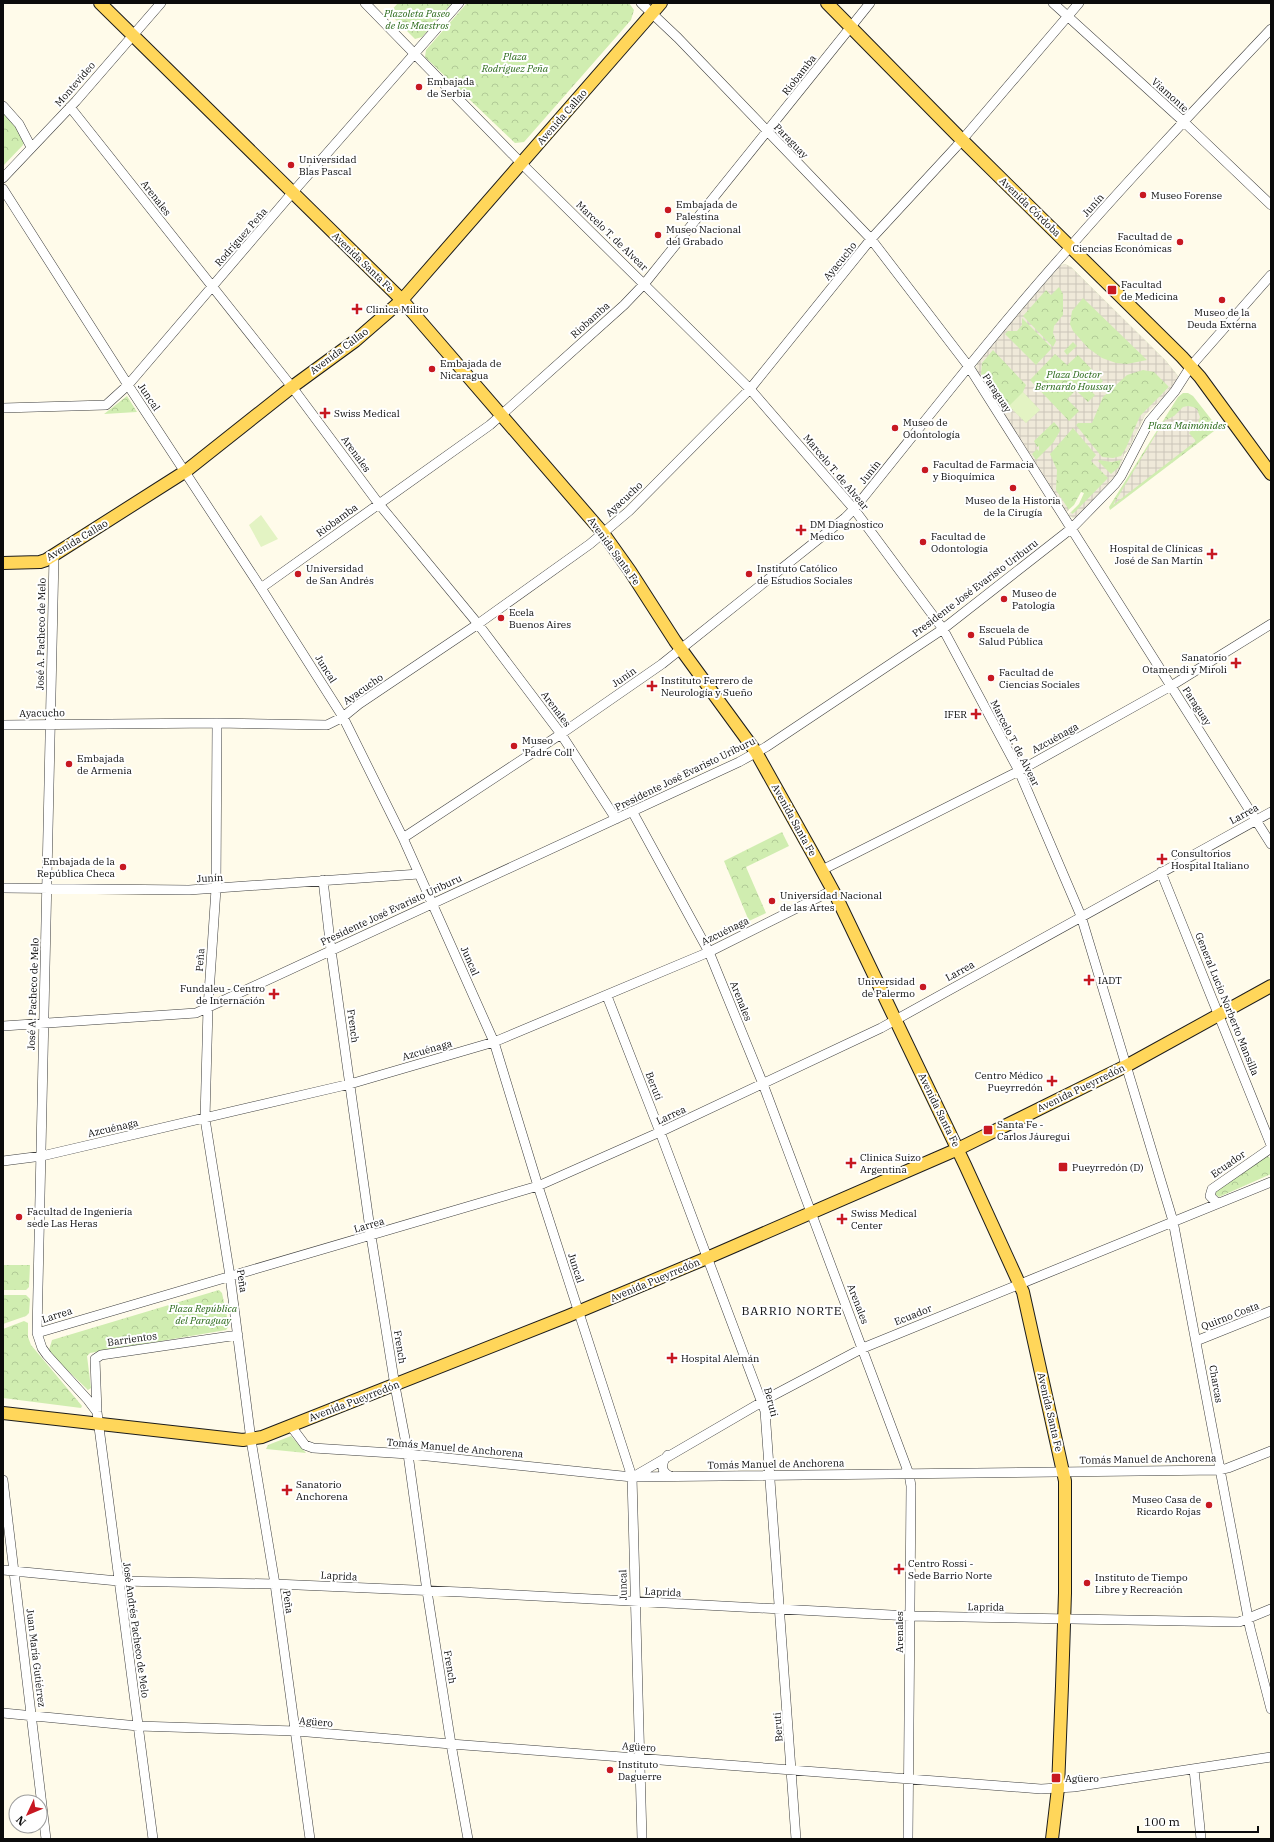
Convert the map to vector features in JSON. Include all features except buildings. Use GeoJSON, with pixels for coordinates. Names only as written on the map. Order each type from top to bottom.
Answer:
{"type":"FeatureCollection","features":[{"type":"Feature","properties":{"kind":"main road","name":"Avenida Santa Fe"},"geometry":{"type":"LineString","coordinates":[[100,3],[402,300],[502,414],[603,533],[630,571],[681,649],[756,752],[833,890],[958,1149],[1020,1284],[1064,1472],[1066,1497],[1064,1620],[1058,1788],[1052,1839]]}},
{"type":"Feature","properties":{"kind":"main road","name":"Avenida Callao"},"geometry":{"type":"LineString","coordinates":[[3,563],[40,562],[54,556],[186,471],[292,387],[355,341],[402,300],[661,3]]}},
{"type":"Feature","properties":{"kind":"main road","name":"Avenida Córdoba"},"geometry":{"type":"LineString","coordinates":[[827,3],[962,140],[1191,366],[1271,472]]}},
{"type":"Feature","properties":{"kind":"main road","name":"Avenida Pueyrredón"},"geometry":{"type":"LineString","coordinates":[[3,1413],[251,1440],[395,1386],[579,1312],[811,1214],[958,1149],[1126,1066],[1271,986]]}},
{"type":"Feature","properties":{"kind":"street","name":"Montevideo"},"geometry":{"type":"LineString","coordinates":[[3,178],[70,107],[161,3]]}},
{"type":"Feature","properties":{"kind":"street","name":"Marcelo T. de Alvear"},"geometry":{"type":"LineString","coordinates":[[364,3],[521,163],[645,283],[750,389],[854,509],[943,629],[1019,771],[1081,916],[1126,1066]]}},
{"type":"Feature","properties":{"kind":"street","name":"Rodríguez Peña"},"geometry":{"type":"LineString","coordinates":[[3,408],[106,405],[128,385],[292,192],[459,3]]}},
{"type":"Feature","properties":{"kind":"street","name":"Paraguay"},"geometry":{"type":"LineString","coordinates":[[641,3],[653,13],[871,240],[969,367],[1271,844]]}},
{"type":"Feature","properties":{"kind":"street","name":"Riobamba"},"geometry":{"type":"LineString","coordinates":[[261,588],[490,426],[624,305],[645,283],[870,3]]}},
{"type":"Feature","properties":{"kind":"street","name":"Viamonte"},"geometry":{"type":"LineString","coordinates":[[1053,3],[1184,122],[1271,205]]}},
{"type":"Feature","properties":{"kind":"street","name":"Ayacucho"},"geometry":{"type":"LineString","coordinates":[[3,725],[217,723],[327,725],[343,718],[359,704],[478,624],[590,544],[629,511],[750,389],[871,240],[962,140],[1079,3]]}},
{"type":"Feature","properties":{"kind":"street","name":"Junín"},"geometry":{"type":"LineString","coordinates":[[403,838],[561,734],[662,664],[839,524],[854,509],[969,367],[1070,247],[1271,29]]}},
{"type":"Feature","properties":{"kind":"street"},"geometry":{"type":"LineString","coordinates":[[3,106],[19,124],[31,148]]}},
{"type":"Feature","properties":{"kind":"street","name":"Arenales"},"geometry":{"type":"LineString","coordinates":[[70,107],[292,387],[379,504],[478,624],[561,734],[616,819]]}},
{"type":"Feature","properties":{"kind":"street","name":"Juncal"},"geometry":{"type":"LineString","coordinates":[[3,189],[128,385],[186,471],[343,718],[403,838],[494,1042],[538,1186],[632,1477],[634,1601],[642,1839]]}},
{"type":"Feature","properties":{"kind":"street","name":"Presidente José Evaristo Uriburu"},"geometry":{"type":"LineString","coordinates":[[3,1026],[196,1013],[739,762],[756,752],[805,722],[943,629],[1072,528],[1108,493],[1121,476],[1149,422],[1175,391],[1191,366],[1271,275]]}},
{"type":"Feature","properties":{"kind":"street","name":"José A. Pacheco de Melo"},"geometry":{"type":"LineString","coordinates":[[54,556],[48,889],[42,1023],[42,1156],[37,1333],[42,1348],[47,1355],[97,1412]]}},
{"type":"Feature","properties":{"kind":"street","name":"Azcuénaga"},"geometry":{"type":"LineString","coordinates":[[822,870],[1019,771],[1172,686],[1271,624]]}},
{"type":"Feature","properties":{"kind":"street","name":"Peña"},"geometry":{"type":"LineString","coordinates":[[217,723],[216,889],[208,1008],[205,1119],[230,1276],[251,1440],[275,1584],[310,1839]]}},
{"type":"Feature","properties":{"kind":"street","name":"Arenales"},"geometry":{"type":"LineString","coordinates":[[632,811],[709,952],[762,1084],[863,1348],[909,1474],[911,1486],[908,1839]]}},
{"type":"Feature","properties":{"kind":"street","name":"Larrea"},"geometry":{"type":"LineString","coordinates":[[37,1333],[538,1186],[660,1132],[895,1020],[1271,812]]}},
{"type":"Feature","properties":{"kind":"street","name":"General Lucio Norberto Mansilla"},"geometry":{"type":"LineString","coordinates":[[1161,872],[1271,1145]]}},
{"type":"Feature","properties":{"kind":"street","name":"Junín"},"geometry":{"type":"LineString","coordinates":[[3,888],[216,889],[419,874]]}},
{"type":"Feature","properties":{"kind":"street","name":"French"},"geometry":{"type":"LineString","coordinates":[[323,880],[331,950],[371,1236],[395,1386],[408,1454],[427,1591],[451,1744],[468,1839]]}},
{"type":"Feature","properties":{"kind":"street","name":"Azcuénaga"},"geometry":{"type":"LineString","coordinates":[[3,1162],[42,1156],[350,1084],[494,1042],[608,996],[709,952],[833,890]]}},
{"type":"Feature","properties":{"kind":"street","name":"Beruti"},"geometry":{"type":"LineString","coordinates":[[608,996],[765,1411],[796,1839]]}},
{"type":"Feature","properties":{"kind":"street","name":"Charcas"},"geometry":{"type":"LineString","coordinates":[[1126,1066],[1173,1222],[1250,1628],[1271,1709]]}},
{"type":"Feature","properties":{"kind":"street","name":"Ecuador"},"geometry":{"type":"LineString","coordinates":[[1217,1203],[1210,1196],[1212,1189],[1271,1148]]}},
{"type":"Feature","properties":{"kind":"street","name":"Ecuador"},"geometry":{"type":"LineString","coordinates":[[632,1477],[762,1402],[863,1348],[1271,1182]]}},
{"type":"Feature","properties":{"kind":"street","name":"Quirno Costa"},"geometry":{"type":"LineString","coordinates":[[1196,1341],[1271,1312]]}},
{"type":"Feature","properties":{"kind":"street","name":"Barrientos"},"geometry":{"type":"LineString","coordinates":[[99,1424],[97,1412],[95,1363],[97,1357],[238,1335]]}},
{"type":"Feature","properties":{"kind":"street","name":"José Andrés Pacheco de Melo"},"geometry":{"type":"LineString","coordinates":[[99,1424],[118,1581],[153,1839]]}},
{"type":"Feature","properties":{"kind":"street","name":"Tomás Manuel de Anchorena"},"geometry":{"type":"LineString","coordinates":[[290,1426],[305,1445],[313,1448],[408,1454],[632,1477],[1220,1470],[1271,1451]]}},
{"type":"Feature","properties":{"kind":"street"},"geometry":{"type":"LineString","coordinates":[[668,1456],[663,1461],[663,1468],[664,1472],[670,1476]]}},
{"type":"Feature","properties":{"kind":"street","name":"Juan María Gutiérrez"},"geometry":{"type":"LineString","coordinates":[[3,1480],[46,1839]]}},
{"type":"Feature","properties":{"kind":"street","name":"Laprida"},"geometry":{"type":"LineString","coordinates":[[3,1570],[118,1581],[275,1584],[910,1616],[1239,1622],[1271,1609]]}},
{"type":"Feature","properties":{"kind":"street","name":"Agüero"},"geometry":{"type":"LineString","coordinates":[[3,1713],[138,1726],[296,1731],[792,1771],[1041,1789],[1058,1788],[1271,1757]]}},
{"type":"Feature","properties":{"kind":"street"},"geometry":{"type":"LineString","coordinates":[[1194,1769],[1201,1839]]}},
{"type":"Feature","properties":{"kind":"green space","name":"Plazoleta Paseo de los Maestros"},"geometry":{"type":"Polygon","coordinates":[[[398,3],[452,3],[422,37],[415,39],[389,13],[398,3]]]}},
{"type":"Feature","properties":{"kind":"green space","name":"Plaza Rodríguez Peña"},"geometry":{"type":"Polygon","coordinates":[[[467,3],[629,3],[634,10],[631,20],[524,142],[515,143],[425,57],[426,50],[467,3]]]}},
{"type":"Feature","properties":{"kind":"green space"},"geometry":{"type":"Polygon","coordinates":[[[3,110],[13,118],[25,141],[3,166],[3,110]]]}},
{"type":"Feature","properties":{"kind":"green space","name":"Plaza Doctor Bernardo Houssay"},"geometry":{"type":"Polygon","coordinates":[[[1065,264],[1071,267],[1166,361],[1178,376],[1145,415],[1128,450],[1124,454],[1119,470],[1074,518],[1068,515],[1079,504],[1084,493],[1081,492],[1074,505],[1066,512],[976,371],[978,360],[1059,266],[1065,264]]]}},
{"type":"Feature","properties":{"kind":"green space"},"geometry":{"type":"Polygon","coordinates":[[[1023,392],[1040,410],[1026,423],[1009,406],[1023,392]]]}},
{"type":"Feature","properties":{"kind":"green space","name":"Plaza Maimónides"},"geometry":{"type":"Polygon","coordinates":[[[1183,393],[1188,393],[1193,396],[1218,428],[1110,510],[1109,507],[1178,397],[1183,393]]]}},
{"type":"Feature","properties":{"kind":"green space"},"geometry":{"type":"Polygon","coordinates":[[[127,396],[137,412],[104,414],[127,396]]]}},
{"type":"Feature","properties":{"kind":"green space"},"geometry":{"type":"Polygon","coordinates":[[[261,515],[278,539],[261,547],[249,525],[261,515]]]}},
{"type":"Feature","properties":{"kind":"green space"},"geometry":{"type":"Polygon","coordinates":[[[782,832],[789,846],[746,867],[766,913],[749,921],[724,861],[782,832]]]}},
{"type":"Feature","properties":{"kind":"green space"},"geometry":{"type":"Polygon","coordinates":[[[1266,1154],[1271,1159],[1271,1174],[1219,1197],[1215,1194],[1214,1191],[1266,1154]]]}},
{"type":"Feature","properties":{"kind":"green space"},"geometry":{"type":"Polygon","coordinates":[[[3,1265],[30,1265],[29,1287],[26,1290],[3,1290],[3,1265]]]}},
{"type":"Feature","properties":{"kind":"green space","name":"Plaza República del Paraguay"},"geometry":{"type":"Polygon","coordinates":[[[219,1290],[222,1293],[229,1326],[226,1330],[90,1353],[87,1356],[91,1388],[88,1390],[56,1359],[49,1350],[52,1340],[219,1290]]]}},
{"type":"Feature","properties":{"kind":"green space"},"geometry":{"type":"Polygon","coordinates":[[[3,1295],[26,1295],[30,1299],[29,1313],[26,1316],[3,1324],[3,1295]]]}},
{"type":"Feature","properties":{"kind":"green space"},"geometry":{"type":"Polygon","coordinates":[[[24,1321],[28,1323],[28,1337],[31,1345],[82,1406],[81,1408],[3,1398],[3,1329],[24,1321]]]}},
{"type":"Feature","properties":{"kind":"green space"},"geometry":{"type":"Polygon","coordinates":[[[291,1436],[306,1453],[266,1449],[268,1445],[291,1436]]]}},
{"type":"Feature","properties":{"kind":"shaded area"},"geometry":{"type":"Polygon","coordinates":[[[1065,264],[1071,267],[1166,361],[1178,376],[1175,386],[1145,415],[1128,450],[1124,454],[1116,475],[1077,517],[1074,518],[1068,515],[1071,512],[1072,514],[1075,512],[1108,478],[1091,461],[1096,455],[1073,428],[1050,454],[1057,470],[1056,490],[1069,510],[1066,512],[976,371],[978,360],[1059,266],[1065,264]],[[1059,287],[1051,295],[1046,290],[1023,316],[1053,347],[1056,341],[1053,333],[1054,326],[1063,315],[1063,294],[1059,287]],[[1083,298],[1072,311],[1070,324],[1073,331],[1088,348],[1102,358],[1116,363],[1127,364],[1147,360],[1083,298]],[[1022,318],[1022,325],[1017,331],[1008,331],[1005,334],[1036,365],[1052,348],[1022,318]],[[1073,342],[1064,351],[1067,355],[1077,346],[1073,342]],[[993,350],[982,363],[981,374],[999,401],[1009,406],[1026,423],[1040,410],[1023,392],[1026,385],[993,350]],[[1055,354],[1030,380],[1069,421],[1079,411],[1067,399],[1076,390],[1088,402],[1095,395],[1092,392],[1103,381],[1078,355],[1067,365],[1055,354]],[[1143,370],[1127,375],[1103,397],[1092,423],[1078,423],[1076,425],[1102,457],[1113,458],[1121,456],[1140,416],[1169,387],[1154,372],[1143,370]],[[1054,422],[1034,441],[1037,447],[1039,446],[1039,451],[1037,449],[1032,454],[1036,460],[1053,443],[1060,431],[1054,422]],[[1121,460],[1112,462],[1098,461],[1111,474],[1119,467],[1121,460]]]}},
{"type":"Feature","properties":{"kind":"shaded area","name":"Plaza Maimónides"},"geometry":{"type":"Polygon","coordinates":[[[1188,406],[1197,409],[1200,417],[1198,423],[1189,433],[1196,441],[1113,505],[1164,421],[1174,416],[1183,407],[1188,406]]]}},
{"type":"Feature","properties":{"kind":"place","name":"Embajada de Serbia"},"geometry":{"type":"Point","coordinates":[419,87]}},
{"type":"Feature","properties":{"kind":"place","name":"Universidad Blas Pascal"},"geometry":{"type":"Point","coordinates":[291,165]}},
{"type":"Feature","properties":{"kind":"place","name":"Museo Forense"},"geometry":{"type":"Point","coordinates":[1143,195]}},
{"type":"Feature","properties":{"kind":"place","name":"Embajada de Palestina"},"geometry":{"type":"Point","coordinates":[668,210]}},
{"type":"Feature","properties":{"kind":"place","name":"Museo Nacional del Grabado"},"geometry":{"type":"Point","coordinates":[658,235]}},
{"type":"Feature","properties":{"kind":"place","name":"Facultad de Ciencias Económicas"},"geometry":{"type":"Point","coordinates":[1180,242]}},
{"type":"Feature","properties":{"kind":"place","name":"Facultad de Medicina"},"geometry":{"type":"Point","coordinates":[1112,290]}},
{"type":"Feature","properties":{"kind":"place","name":"Museo de la Deuda Externa"},"geometry":{"type":"Point","coordinates":[1222,300]}},
{"type":"Feature","properties":{"kind":"place","name":"Clinica Milito"},"geometry":{"type":"Point","coordinates":[357,309]}},
{"type":"Feature","properties":{"kind":"place","name":"Embajada de Nicaragua"},"geometry":{"type":"Point","coordinates":[432,369]}},
{"type":"Feature","properties":{"kind":"place","name":"Swiss Medical"},"geometry":{"type":"Point","coordinates":[325,413]}},
{"type":"Feature","properties":{"kind":"place","name":"Museo de Odontología"},"geometry":{"type":"Point","coordinates":[895,428]}},
{"type":"Feature","properties":{"kind":"place","name":"Facultad de Farmacia y Bioquímica"},"geometry":{"type":"Point","coordinates":[925,470]}},
{"type":"Feature","properties":{"kind":"place","name":"Museo de la Historia de la Cirugía"},"geometry":{"type":"Point","coordinates":[1013,488]}},
{"type":"Feature","properties":{"kind":"place","name":"DM Diagnostico Medico"},"geometry":{"type":"Point","coordinates":[801,530]}},
{"type":"Feature","properties":{"kind":"place","name":"Facultad de Odontologia"},"geometry":{"type":"Point","coordinates":[923,542]}},
{"type":"Feature","properties":{"kind":"place","name":"Hospital de Clínicas José de San Martín"},"geometry":{"type":"Point","coordinates":[1212,554]}},
{"type":"Feature","properties":{"kind":"place","name":"Universidad de San Andrés"},"geometry":{"type":"Point","coordinates":[298,574]}},
{"type":"Feature","properties":{"kind":"place","name":"Instituto Católico de Estudios Sociales"},"geometry":{"type":"Point","coordinates":[749,574]}},
{"type":"Feature","properties":{"kind":"place","name":"Museo de Patología"},"geometry":{"type":"Point","coordinates":[1004,599]}},
{"type":"Feature","properties":{"kind":"place","name":"Ecela Buenos Aires"},"geometry":{"type":"Point","coordinates":[501,618]}},
{"type":"Feature","properties":{"kind":"place","name":"Escuela de Salud Pública"},"geometry":{"type":"Point","coordinates":[971,635]}},
{"type":"Feature","properties":{"kind":"place","name":"Sanatorio Otamendi y Miroli"},"geometry":{"type":"Point","coordinates":[1236,663]}},
{"type":"Feature","properties":{"kind":"place","name":"Facultad de Ciencias Sociales"},"geometry":{"type":"Point","coordinates":[991,678]}},
{"type":"Feature","properties":{"kind":"place","name":"Instituto Ferrero de Neurología y Sueño"},"geometry":{"type":"Point","coordinates":[652,686]}},
{"type":"Feature","properties":{"kind":"place","name":"IFER"},"geometry":{"type":"Point","coordinates":[976,714]}},
{"type":"Feature","properties":{"kind":"place","name":"Museo 'Padre Coll'"},"geometry":{"type":"Point","coordinates":[514,746]}},
{"type":"Feature","properties":{"kind":"place","name":"Embajada de Armenia"},"geometry":{"type":"Point","coordinates":[69,764]}},
{"type":"Feature","properties":{"kind":"place","name":"Consultorios Hospital Italiano"},"geometry":{"type":"Point","coordinates":[1162,859]}},
{"type":"Feature","properties":{"kind":"place","name":"Embajada de la República Checa"},"geometry":{"type":"Point","coordinates":[123,867]}},
{"type":"Feature","properties":{"kind":"place","name":"Universidad Nacional de las Artes"},"geometry":{"type":"Point","coordinates":[772,901]}},
{"type":"Feature","properties":{"kind":"place","name":"IADT"},"geometry":{"type":"Point","coordinates":[1089,980]}},
{"type":"Feature","properties":{"kind":"place","name":"Universidad de Palermo"},"geometry":{"type":"Point","coordinates":[923,987]}},
{"type":"Feature","properties":{"kind":"place","name":"Fundaleu - Centro de Internación"},"geometry":{"type":"Point","coordinates":[274,994]}},
{"type":"Feature","properties":{"kind":"place","name":"Centro Médico Pueyrredón"},"geometry":{"type":"Point","coordinates":[1052,1081]}},
{"type":"Feature","properties":{"kind":"place","name":"Santa Fe - Carlos Jáuregui"},"geometry":{"type":"Point","coordinates":[988,1130]}},
{"type":"Feature","properties":{"kind":"place","name":"Clinica Suizo Argentina"},"geometry":{"type":"Point","coordinates":[851,1163]}},
{"type":"Feature","properties":{"kind":"place","name":"Pueyrredón (D)"},"geometry":{"type":"Point","coordinates":[1063,1167]}},
{"type":"Feature","properties":{"kind":"place","name":"Facultad de Ingeniería sede Las Heras"},"geometry":{"type":"Point","coordinates":[19,1217]}},
{"type":"Feature","properties":{"kind":"place","name":"Swiss Medical Center"},"geometry":{"type":"Point","coordinates":[842,1219]}},
{"type":"Feature","properties":{"kind":"place","name":"Hospital Alemán"},"geometry":{"type":"Point","coordinates":[672,1358]}},
{"type":"Feature","properties":{"kind":"place","name":"Sanatorio Anchorena"},"geometry":{"type":"Point","coordinates":[287,1490]}},
{"type":"Feature","properties":{"kind":"place","name":"Museo Casa de Ricardo Rojas"},"geometry":{"type":"Point","coordinates":[1209,1505]}},
{"type":"Feature","properties":{"kind":"place","name":"Centro Rossi - Sede Barrio Norte"},"geometry":{"type":"Point","coordinates":[899,1569]}},
{"type":"Feature","properties":{"kind":"place","name":"Instituto de Tiempo Libre y Recreación"},"geometry":{"type":"Point","coordinates":[1087,1583]}},
{"type":"Feature","properties":{"kind":"place","name":"Instituto Daguerre"},"geometry":{"type":"Point","coordinates":[610,1770]}},
{"type":"Feature","properties":{"kind":"place","name":"Agüero"},"geometry":{"type":"Point","coordinates":[1056,1778]}},
{"type":"Feature","properties":{"kind":"district","name":"BARRIO NORTE"},"geometry":{"type":"Point","coordinates":[792,1310]}}]}
